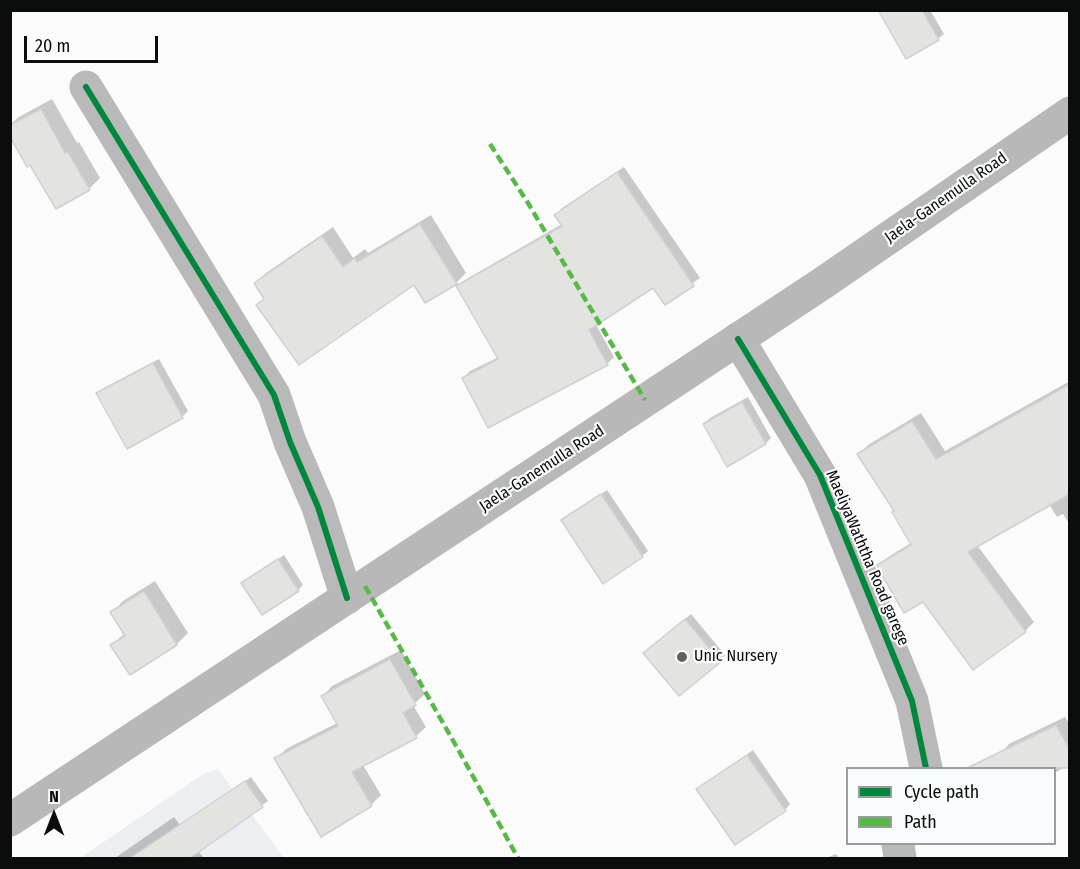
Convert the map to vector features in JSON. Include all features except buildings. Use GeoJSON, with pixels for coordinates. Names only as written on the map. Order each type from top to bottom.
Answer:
{"type":"FeatureCollection","features":[{"type":"Feature","properties":{"kind":"main road","name":"Jaela-Ganemulla Road"},"geometry":{"type":"LineString","coordinates":[[10,820],[823,283],[1070,112]]}},
{"type":"Feature","properties":{"kind":"street"},"geometry":{"type":"LineString","coordinates":[[86,87],[274,395],[290,442],[318,507],[346,598]]}},
{"type":"Feature","properties":{"kind":"street","name":"MaeliyaWaththa Road garege"},"geometry":{"type":"LineString","coordinates":[[738,339],[820,475],[912,701],[926,767]]}},
{"type":"Feature","properties":{"kind":"shaded area"},"geometry":{"type":"Polygon","coordinates":[[[218,769],[284,858],[80,858],[205,773],[218,769]]]}},
{"type":"Feature","properties":{"kind":"marked path"},"geometry":{"type":"LineString","coordinates":[[490,144],[528,203],[645,400]]}},
{"type":"Feature","properties":{"kind":"marked path"},"geometry":{"type":"LineString","coordinates":[[365,586],[518,858]]}},
{"type":"Feature","properties":{"kind":"cycle path"},"geometry":{"type":"LineString","coordinates":[[86,87],[274,395],[290,442],[318,507],[347,598]]}},
{"type":"Feature","properties":{"kind":"cycle path"},"geometry":{"type":"LineString","coordinates":[[738,339],[820,475],[912,701],[926,767]]}},
{"type":"Feature","properties":{"kind":"place","name":"Unic Nursery"},"geometry":{"type":"Point","coordinates":[682,657]}}]}
